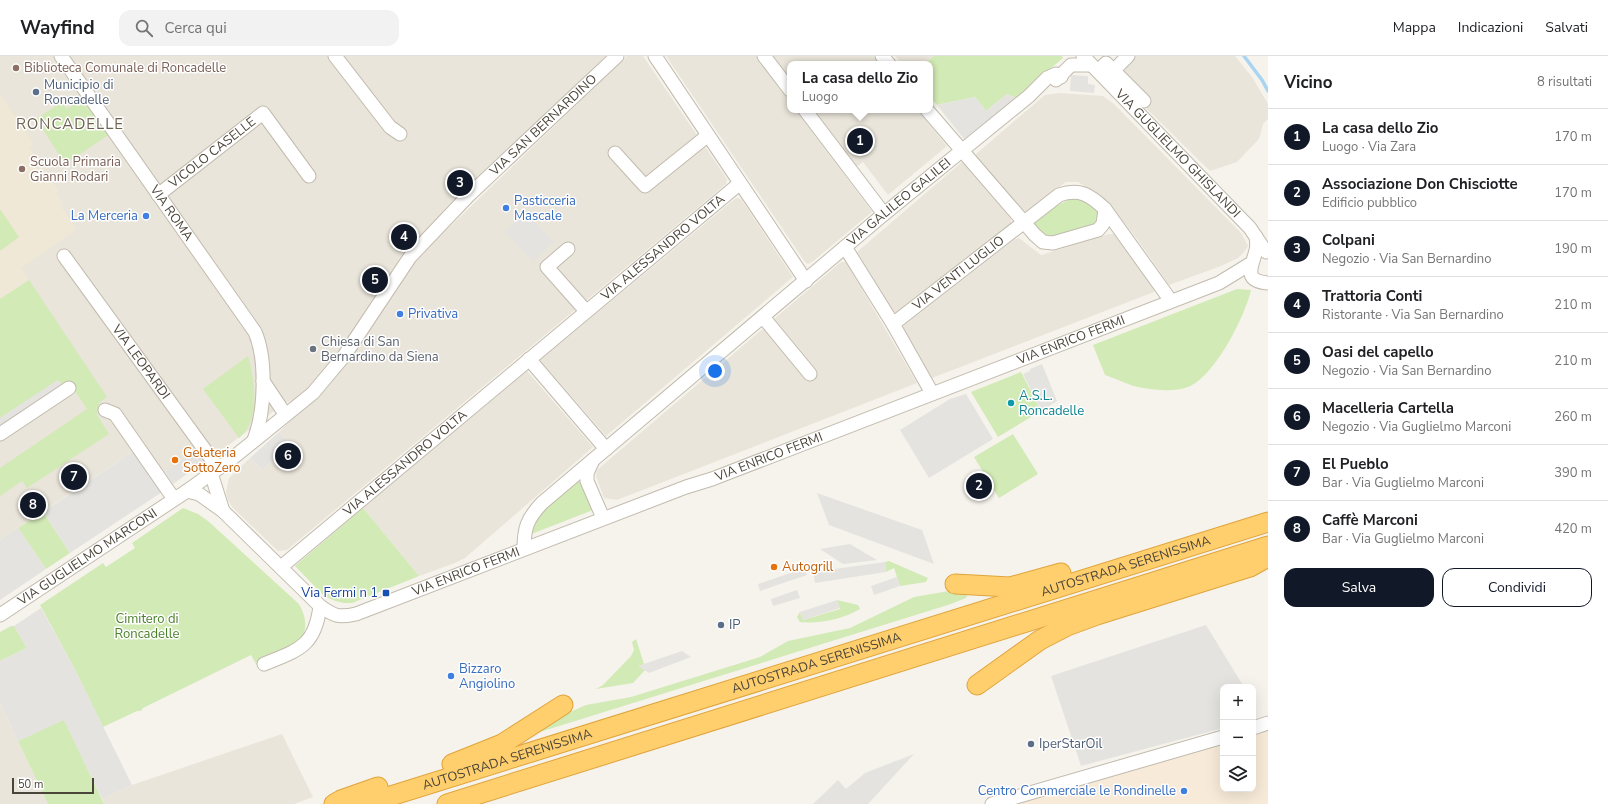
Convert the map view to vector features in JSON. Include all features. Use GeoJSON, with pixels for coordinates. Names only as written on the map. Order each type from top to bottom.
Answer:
{"type":"FeatureCollection","features":[{"type":"Feature","properties":{"kind":"highway"},"geometry":{"type":"LineString","coordinates":[[955,584],[1010,587],[1040,580],[1231,520],[1268,516]]}},
{"type":"Feature","properties":{"kind":"highway","name":"AUTOSTRADA SERENISSIMA"},"geometry":{"type":"LineString","coordinates":[[365,804],[1268,522]]}},
{"type":"Feature","properties":{"kind":"highway","name":"AUTOSTRADA SERENISSIMA"},"geometry":{"type":"LineString","coordinates":[[447,804],[1268,546]]}},
{"type":"Feature","properties":{"kind":"highway"},"geometry":{"type":"LineString","coordinates":[[977,685],[1040,640],[1067,626],[1097,615],[1250,567],[1268,556]]}},
{"type":"Feature","properties":{"kind":"highway"},"geometry":{"type":"LineString","coordinates":[[334,804],[341,800],[470,758],[502,744],[563,705]]}},
{"type":"Feature","properties":{"kind":"street","name":"VIA ROMA"},"geometry":{"type":"LineString","coordinates":[[61,56],[258,339],[263,397],[260,425],[253,442]]}},
{"type":"Feature","properties":{"kind":"street"},"geometry":{"type":"LineString","coordinates":[[335,56],[390,127],[400,134]]}},
{"type":"Feature","properties":{"kind":"street","name":"VIA SAN BERNARDINO"},"geometry":{"type":"LineString","coordinates":[[285,414],[313,393],[344,356],[410,257],[468,196],[617,56]]}},
{"type":"Feature","properties":{"kind":"street"},"geometry":{"type":"LineString","coordinates":[[654,56],[739,184],[806,281]]}},
{"type":"Feature","properties":{"kind":"street"},"geometry":{"type":"LineString","coordinates":[[764,56],[787,86]]}},
{"type":"Feature","properties":{"kind":"street","name":"VIA GUGLIELMO GHISLANDI"},"geometry":{"type":"LineString","coordinates":[[1113,70],[1128,56]]}},
{"type":"Feature","properties":{"kind":"street","name":"VIA GUGLIELMO GHISLANDI"},"geometry":{"type":"LineString","coordinates":[[1090,64],[1106,63],[1144,101]]}},
{"type":"Feature","properties":{"kind":"street","name":"VIA GUGLIELMO GHISLANDI"},"geometry":{"type":"LineString","coordinates":[[1090,64],[1250,228],[1256,237],[1260,256],[1250,271],[1254,278]]}},
{"type":"Feature","properties":{"kind":"street","name":"VIA GALILEO GALILEI"},"geometry":{"type":"LineString","coordinates":[[524,549],[524,532],[532,513],[569,480],[884,214],[1052,75],[1058,74],[1062,76],[1071,65],[1090,64]]}},
{"type":"Feature","properties":{"kind":"street","name":"VICOLO CASELLE"},"geometry":{"type":"LineString","coordinates":[[158,195],[263,113],[309,176]]}},
{"type":"Feature","properties":{"kind":"street"},"geometry":{"type":"LineString","coordinates":[[807,113],[884,214]]}},
{"type":"Feature","properties":{"kind":"street"},"geometry":{"type":"LineString","coordinates":[[930,113],[1035,235],[1043,242],[1054,244],[1098,230],[1110,229],[1124,234]]}},
{"type":"Feature","properties":{"kind":"street"},"geometry":{"type":"LineString","coordinates":[[615,153],[645,186],[708,136]]}},
{"type":"Feature","properties":{"kind":"street","name":"VIA ALESSANDRO VOLTA"},"geometry":{"type":"LineString","coordinates":[[281,567],[739,184]]}},
{"type":"Feature","properties":{"kind":"street","name":"VIA VENTI LUGLIO"},"geometry":{"type":"LineString","coordinates":[[893,324],[1059,195],[1070,191],[1080,192],[1094,199],[1105,209]]}},
{"type":"Feature","properties":{"kind":"street"},"geometry":{"type":"LineString","coordinates":[[1098,230],[1103,224],[1105,209]]}},
{"type":"Feature","properties":{"kind":"street"},"geometry":{"type":"LineString","coordinates":[[1105,209],[1171,301]]}},
{"type":"Feature","properties":{"kind":"street"},"geometry":{"type":"LineString","coordinates":[[845,247],[893,324],[932,393]]}},
{"type":"Feature","properties":{"kind":"street"},"geometry":{"type":"LineString","coordinates":[[568,249],[547,267],[586,311]]}},
{"type":"Feature","properties":{"kind":"street","name":"VIA LEOPARDI"},"geometry":{"type":"LineString","coordinates":[[64,256],[215,470]]}},
{"type":"Feature","properties":{"kind":"street","name":"VIA ENRICO FERMI"},"geometry":{"type":"LineString","coordinates":[[1219,283],[1260,256]]}},
{"type":"Feature","properties":{"kind":"street"},"geometry":{"type":"LineString","coordinates":[[1254,278],[1260,282],[1268,283]]}},
{"type":"Feature","properties":{"kind":"street","name":"VIA ENRICO FERMI"},"geometry":{"type":"LineString","coordinates":[[187,491],[199,494],[223,511],[320,606],[330,614],[343,617],[356,614],[603,518],[686,487],[712,479],[1219,283],[1254,278]]}},
{"type":"Feature","properties":{"kind":"street"},"geometry":{"type":"LineString","coordinates":[[762,317],[810,374]]}},
{"type":"Feature","properties":{"kind":"street"},"geometry":{"type":"LineString","coordinates":[[529,359],[606,449]]}},
{"type":"Feature","properties":{"kind":"street","name":"VIA ROMA"},"geometry":{"type":"LineString","coordinates":[[262,379],[285,414]]}},
{"type":"Feature","properties":{"kind":"street"},"geometry":{"type":"LineString","coordinates":[[0,434],[69,388]]}},
{"type":"Feature","properties":{"kind":"street","name":"VIA ROMA"},"geometry":{"type":"LineString","coordinates":[[263,397],[272,418],[276,423]]}},
{"type":"Feature","properties":{"kind":"street"},"geometry":{"type":"LineString","coordinates":[[105,410],[115,414],[174,499]]}},
{"type":"Feature","properties":{"kind":"street","name":"VIA GUGLIELMO MARCONI"},"geometry":{"type":"LineString","coordinates":[[0,615],[187,491],[253,442],[285,414]]}},
{"type":"Feature","properties":{"kind":"street"},"geometry":{"type":"LineString","coordinates":[[593,460],[587,472],[587,481],[603,518]]}},
{"type":"Feature","properties":{"kind":"street","name":"VIA ENRICO FERMI"},"geometry":{"type":"LineString","coordinates":[[215,470],[223,511]]}},
{"type":"Feature","properties":{"kind":"street"},"geometry":{"type":"LineString","coordinates":[[569,480],[579,478],[587,481]]}},
{"type":"Feature","properties":{"kind":"street"},"geometry":{"type":"LineString","coordinates":[[264,664],[298,650],[303,646],[314,628],[320,606]]}},
{"type":"Feature","properties":{"kind":"street"},"geometry":{"type":"LineString","coordinates":[[1256,727],[1268,723]]}},
{"type":"Feature","properties":{"kind":"street"},"geometry":{"type":"LineString","coordinates":[[992,804],[1220,738]]}},
{"type":"Feature","properties":{"kind":"shaded area"},"geometry":{"type":"Polygon","coordinates":[[[0,56],[606,56],[525,135],[443,211],[444,213],[402,257],[377,293],[354,336],[316,383],[293,402],[286,402],[213,457],[197,450],[154,480],[134,451],[0,540],[0,56]]]}},
{"type":"Feature","properties":{"kind":"shaded area"},"geometry":{"type":"Polygon","coordinates":[[[627,56],[643,56],[727,179],[726,184],[287,550],[278,551],[233,508],[228,500],[226,492],[229,478],[250,458],[262,470],[291,444],[279,432],[323,389],[373,324],[414,264],[434,242],[627,56]]]}},
{"type":"Feature","properties":{"kind":"shaded area"},"geometry":{"type":"Polygon","coordinates":[[[666,56],[756,56],[787,98],[787,113],[798,113],[872,212],[812,262],[808,264],[805,262],[666,56]]]}},
{"type":"Feature","properties":{"kind":"shaded area"},"geometry":{"type":"Polygon","coordinates":[[[773,56],[873,56],[877,61],[787,61],[787,75],[773,56]]]}},
{"type":"Feature","properties":{"kind":"shaded area"},"geometry":{"type":"Polygon","coordinates":[[[895,56],[934,56],[928,61],[899,61],[895,56]]]}},
{"type":"Feature","properties":{"kind":"shaded area"},"geometry":{"type":"Polygon","coordinates":[[[1135,56],[1235,56],[1252,77],[1268,104],[1268,119],[1263,124],[1259,139],[1237,162],[1210,171],[1146,108],[1150,100],[1120,71],[1135,56]]]}},
{"type":"Feature","properties":{"kind":"shaded area"},"geometry":{"type":"Polygon","coordinates":[[[1071,75],[1088,76],[1088,84],[1095,85],[1094,93],[1070,91],[1071,75]]]}},
{"type":"Feature","properties":{"kind":"shaded area"},"geometry":{"type":"Polygon","coordinates":[[[1060,93],[1103,96],[1114,104],[1241,233],[1248,246],[1244,252],[1238,258],[1221,266],[1169,285],[1137,239],[1118,215],[1094,192],[1078,182],[1066,182],[1028,211],[1024,211],[976,158],[976,154],[1045,95],[1060,93]]]}},
{"type":"Feature","properties":{"kind":"shaded area","name":"Scuola Primaria Gianni Rodari"},"geometry":{"type":"Polygon","coordinates":[[[0,94],[34,145],[29,148],[59,191],[56,193],[62,203],[60,205],[77,229],[21,268],[29,280],[0,299],[0,94]]]}},
{"type":"Feature","properties":{"kind":"shaded area"},"geometry":{"type":"Polygon","coordinates":[[[1007,94],[1016,98],[964,139],[937,105],[975,97],[986,111],[1007,94]]]}},
{"type":"Feature","properties":{"kind":"shaded area"},"geometry":{"type":"Polygon","coordinates":[[[816,113],[920,113],[947,146],[888,195],[863,162],[856,167],[816,113]]]}},
{"type":"Feature","properties":{"kind":"shaded area"},"geometry":{"type":"Polygon","coordinates":[[[962,162],[1011,219],[1011,223],[897,313],[894,312],[857,252],[962,162]]]}},
{"type":"Feature","properties":{"kind":"shaded area"},"geometry":{"type":"Polygon","coordinates":[[[736,198],[741,199],[793,277],[606,436],[540,360],[736,198]]]}},
{"type":"Feature","properties":{"kind":"shaded area"},"geometry":{"type":"Polygon","coordinates":[[[525,212],[554,242],[533,261],[505,232],[525,212]]]}},
{"type":"Feature","properties":{"kind":"shaded area"},"geometry":{"type":"Polygon","coordinates":[[[1109,234],[1115,234],[1155,289],[1154,292],[932,378],[903,328],[904,325],[1015,239],[1019,238],[1041,255],[1109,234]]]}},
{"type":"Feature","properties":{"kind":"shaded area"},"geometry":{"type":"Polygon","coordinates":[[[841,262],[846,262],[917,383],[617,500],[604,498],[596,476],[597,470],[841,262]]]}},
{"type":"Feature","properties":{"kind":"shaded area"},"geometry":{"type":"Polygon","coordinates":[[[1042,364],[1057,401],[1041,411],[1023,374],[1042,364]]]}},
{"type":"Feature","properties":{"kind":"shaded area"},"geometry":{"type":"Polygon","coordinates":[[[527,371],[593,447],[465,558],[419,576],[363,508],[527,371]]]}},
{"type":"Feature","properties":{"kind":"shaded area"},"geometry":{"type":"Polygon","coordinates":[[[58,380],[63,386],[0,428],[0,418],[58,380]]]}},
{"type":"Feature","properties":{"kind":"shaded area"},"geometry":{"type":"Polygon","coordinates":[[[966,394],[993,439],[929,478],[900,430],[950,399],[966,394]]]}},
{"type":"Feature","properties":{"kind":"shaded area"},"geometry":{"type":"Polygon","coordinates":[[[279,432],[291,444],[262,470],[250,458],[279,432]]]}},
{"type":"Feature","properties":{"kind":"shaded area"},"geometry":{"type":"Polygon","coordinates":[[[197,449],[205,461],[173,484],[165,472],[197,449]]]}},
{"type":"Feature","properties":{"kind":"shaded area"},"geometry":{"type":"Polygon","coordinates":[[[134,451],[162,492],[70,553],[43,512],[134,451]]]}},
{"type":"Feature","properties":{"kind":"shaded area"},"geometry":{"type":"Polygon","coordinates":[[[817,493],[922,530],[934,564],[829,525],[817,493]]]}},
{"type":"Feature","properties":{"kind":"shaded area"},"geometry":{"type":"Polygon","coordinates":[[[18,528],[46,569],[0,600],[0,540],[18,528]]]}},
{"type":"Feature","properties":{"kind":"shaded area"},"geometry":{"type":"Polygon","coordinates":[[[850,544],[877,560],[843,564],[820,549],[850,544]]]}},
{"type":"Feature","properties":{"kind":"shaded area"},"geometry":{"type":"Polygon","coordinates":[[[885,562],[886,572],[815,583],[813,572],[885,562]]]}},
{"type":"Feature","properties":{"kind":"shaded area"},"geometry":{"type":"Polygon","coordinates":[[[805,568],[807,575],[760,591],[758,584],[805,568]]]}},
{"type":"Feature","properties":{"kind":"shaded area"},"geometry":{"type":"Polygon","coordinates":[[[897,577],[900,586],[874,595],[871,586],[897,577]]]}},
{"type":"Feature","properties":{"kind":"shaded area"},"geometry":{"type":"Polygon","coordinates":[[[797,590],[800,598],[773,606],[771,599],[797,590]]]}},
{"type":"Feature","properties":{"kind":"shaded area"},"geometry":{"type":"Polygon","coordinates":[[[837,600],[840,608],[803,620],[800,612],[837,600]]]}},
{"type":"Feature","properties":{"kind":"shaded area"},"geometry":{"type":"Polygon","coordinates":[[[41,608],[74,668],[132,785],[102,799],[64,720],[18,741],[0,703],[0,661],[27,648],[14,626],[41,608]]]}},
{"type":"Feature","properties":{"kind":"shaded area"},"geometry":{"type":"Polygon","coordinates":[[[1206,625],[1242,684],[1220,684],[1220,729],[1081,766],[1051,676],[1206,625]]]}},
{"type":"Feature","properties":{"kind":"shaded area"},"geometry":{"type":"Polygon","coordinates":[[[682,651],[691,657],[649,673],[638,666],[682,651]]]}},
{"type":"Feature","properties":{"kind":"shaded area"},"geometry":{"type":"Polygon","coordinates":[[[0,703],[18,741],[48,804],[0,804],[0,703]]]}},
{"type":"Feature","properties":{"kind":"shaded area"},"geometry":{"type":"Polygon","coordinates":[[[1268,731],[1268,804],[1014,804],[1220,745],[1220,792],[1256,792],[1256,734],[1268,731]]]}},
{"type":"Feature","properties":{"kind":"shaded area"},"geometry":{"type":"Polygon","coordinates":[[[282,734],[313,797],[294,804],[104,804],[102,799],[132,785],[282,734]]]}},
{"type":"Feature","properties":{"kind":"shaded area"},"geometry":{"type":"Polygon","coordinates":[[[914,754],[868,804],[813,804],[838,780],[846,789],[865,773],[914,754]]]}},
{"type":"Feature","properties":{"kind":"green space"},"geometry":{"type":"Polygon","coordinates":[[[934,56],[1062,56],[1063,58],[1016,98],[1007,94],[986,111],[975,97],[937,105],[933,100],[933,61],[928,61],[934,56]]]}},
{"type":"Feature","properties":{"kind":"green space"},"geometry":{"type":"Polygon","coordinates":[[[84,97],[110,134],[65,164],[36,119],[62,102],[67,109],[84,97]]]}},
{"type":"Feature","properties":{"kind":"green space"},"geometry":{"type":"Polygon","coordinates":[[[1076,197],[1085,199],[1101,213],[1101,220],[1091,228],[1053,236],[1045,235],[1035,227],[1034,223],[1049,211],[1076,197]]]}},
{"type":"Feature","properties":{"kind":"green space"},"geometry":{"type":"Polygon","coordinates":[[[0,209],[19,237],[0,251],[0,209]]]}},
{"type":"Feature","properties":{"kind":"green space"},"geometry":{"type":"Polygon","coordinates":[[[29,280],[107,397],[99,403],[97,415],[109,434],[27,488],[22,481],[0,496],[0,468],[87,409],[69,382],[63,386],[58,380],[0,418],[0,299],[29,280]]]}},
{"type":"Feature","properties":{"kind":"green space"},"geometry":{"type":"Polygon","coordinates":[[[1237,289],[1251,290],[1248,301],[1236,329],[1218,359],[1198,381],[1183,389],[1160,390],[1138,387],[1105,375],[1093,345],[1237,289]]]}},
{"type":"Feature","properties":{"kind":"green space"},"geometry":{"type":"Polygon","coordinates":[[[248,356],[254,388],[253,411],[251,421],[239,438],[203,389],[248,356]]]}},
{"type":"Feature","properties":{"kind":"green space"},"geometry":{"type":"Polygon","coordinates":[[[1021,372],[1041,411],[998,437],[971,392],[1021,372]]]}},
{"type":"Feature","properties":{"kind":"green space"},"geometry":{"type":"Polygon","coordinates":[[[1013,434],[1038,474],[999,498],[974,457],[1013,434]]]}},
{"type":"Feature","properties":{"kind":"green space"},"geometry":{"type":"Polygon","coordinates":[[[579,481],[583,485],[593,510],[529,535],[533,519],[579,481]]]}},
{"type":"Feature","properties":{"kind":"green space","name":"Cimitero di Roncadelle"},"geometry":{"type":"Polygon","coordinates":[[[183,508],[198,514],[208,521],[299,604],[304,617],[305,628],[302,637],[296,644],[277,655],[256,664],[251,655],[143,708],[141,711],[137,711],[103,727],[74,668],[40,605],[103,563],[106,567],[135,548],[132,543],[183,508]]]}},
{"type":"Feature","properties":{"kind":"green space"},"geometry":{"type":"Polygon","coordinates":[[[363,508],[419,576],[352,603],[335,601],[324,596],[295,566],[363,508]]]}},
{"type":"Feature","properties":{"kind":"green space"},"geometry":{"type":"Polygon","coordinates":[[[43,512],[70,553],[46,569],[18,528],[43,512]]]}},
{"type":"Feature","properties":{"kind":"green space"},"geometry":{"type":"Polygon","coordinates":[[[889,561],[928,578],[926,582],[900,586],[894,568],[886,572],[885,562],[889,561]]]}},
{"type":"Feature","properties":{"kind":"green space"},"geometry":{"type":"Polygon","coordinates":[[[949,591],[968,594],[966,598],[951,604],[527,736],[561,716],[586,705],[631,697],[760,657],[788,641],[850,628],[914,597],[949,591]]]}},
{"type":"Feature","properties":{"kind":"green space"},"geometry":{"type":"Polygon","coordinates":[[[837,600],[858,605],[860,609],[846,616],[823,621],[800,622],[797,617],[800,612],[803,620],[840,609],[837,600]]]}},
{"type":"Feature","properties":{"kind":"green space"},"geometry":{"type":"Polygon","coordinates":[[[14,626],[27,648],[0,661],[0,632],[14,626]]]}},
{"type":"Feature","properties":{"kind":"green space"},"geometry":{"type":"Polygon","coordinates":[[[636,639],[644,664],[639,666],[645,670],[633,683],[596,689],[603,685],[631,656],[634,650],[632,642],[636,639]]]}},
{"type":"Feature","properties":{"kind":"green space"},"geometry":{"type":"Polygon","coordinates":[[[64,719],[104,804],[48,804],[18,741],[64,719]]]}},
{"type":"Feature","properties":{"kind":"waterway"},"geometry":{"type":"LineString","coordinates":[[1244,56],[1262,80],[1268,91]]}},
{"type":"Feature","properties":{"kind":"place","name":"Biblioteca Comunale di Roncadelle"},"geometry":{"type":"Point","coordinates":[16,68]}},
{"type":"Feature","properties":{"kind":"place","name":"Municipio di Roncadelle"},"geometry":{"type":"Point","coordinates":[36,92]}},
{"type":"Feature","properties":{"kind":"place","name":"La casa dello Zio"},"geometry":{"type":"Point","coordinates":[860,141]}},
{"type":"Feature","properties":{"kind":"place","name":"Scuola Primaria Gianni Rodari"},"geometry":{"type":"Point","coordinates":[22,169]}},
{"type":"Feature","properties":{"kind":"place","name":"Colpani"},"geometry":{"type":"Point","coordinates":[460,183]}},
{"type":"Feature","properties":{"kind":"place","name":"Pasticceria Mascale"},"geometry":{"type":"Point","coordinates":[506,208]}},
{"type":"Feature","properties":{"kind":"place","name":"La Merceria"},"geometry":{"type":"Point","coordinates":[146,216]}},
{"type":"Feature","properties":{"kind":"place","name":"Trattoria Conti"},"geometry":{"type":"Point","coordinates":[404,237]}},
{"type":"Feature","properties":{"kind":"place","name":"Oasi del capello"},"geometry":{"type":"Point","coordinates":[375,280]}},
{"type":"Feature","properties":{"kind":"place","name":"Privativa"},"geometry":{"type":"Point","coordinates":[400,314]}},
{"type":"Feature","properties":{"kind":"place","name":"Chiesa di San Bernardino da Siena"},"geometry":{"type":"Point","coordinates":[313,349]}},
{"type":"Feature","properties":{"kind":"place","name":"A.S.L. Roncadelle"},"geometry":{"type":"Point","coordinates":[1011,403]}},
{"type":"Feature","properties":{"kind":"place","name":"Macelleria Cartella"},"geometry":{"type":"Point","coordinates":[288,456]}},
{"type":"Feature","properties":{"kind":"place","name":"Gelateria SottoZero"},"geometry":{"type":"Point","coordinates":[175,460]}},
{"type":"Feature","properties":{"kind":"place","name":"El Pueblo"},"geometry":{"type":"Point","coordinates":[74,477]}},
{"type":"Feature","properties":{"kind":"place","name":"Associazione Don Chisciotte"},"geometry":{"type":"Point","coordinates":[979,486]}},
{"type":"Feature","properties":{"kind":"place","name":"Caffè Marconi"},"geometry":{"type":"Point","coordinates":[33,505]}},
{"type":"Feature","properties":{"kind":"place","name":"Autogrill"},"geometry":{"type":"Point","coordinates":[774,567]}},
{"type":"Feature","properties":{"kind":"place","name":"Via Fermi n 1"},"geometry":{"type":"Point","coordinates":[386,593]}},
{"type":"Feature","properties":{"kind":"place","name":"IP"},"geometry":{"type":"Point","coordinates":[721,625]}},
{"type":"Feature","properties":{"kind":"place","name":"Bizzaro Angiolino"},"geometry":{"type":"Point","coordinates":[451,676]}},
{"type":"Feature","properties":{"kind":"place","name":"IperStarOil"},"geometry":{"type":"Point","coordinates":[1031,744]}},
{"type":"Feature","properties":{"kind":"place","name":"Centro Commerciale le Rondinelle"},"geometry":{"type":"Point","coordinates":[1184,791]}},
{"type":"Feature","properties":{"kind":"district","name":"RONCADELLE"},"geometry":{"type":"Point","coordinates":[70,124]}}]}
